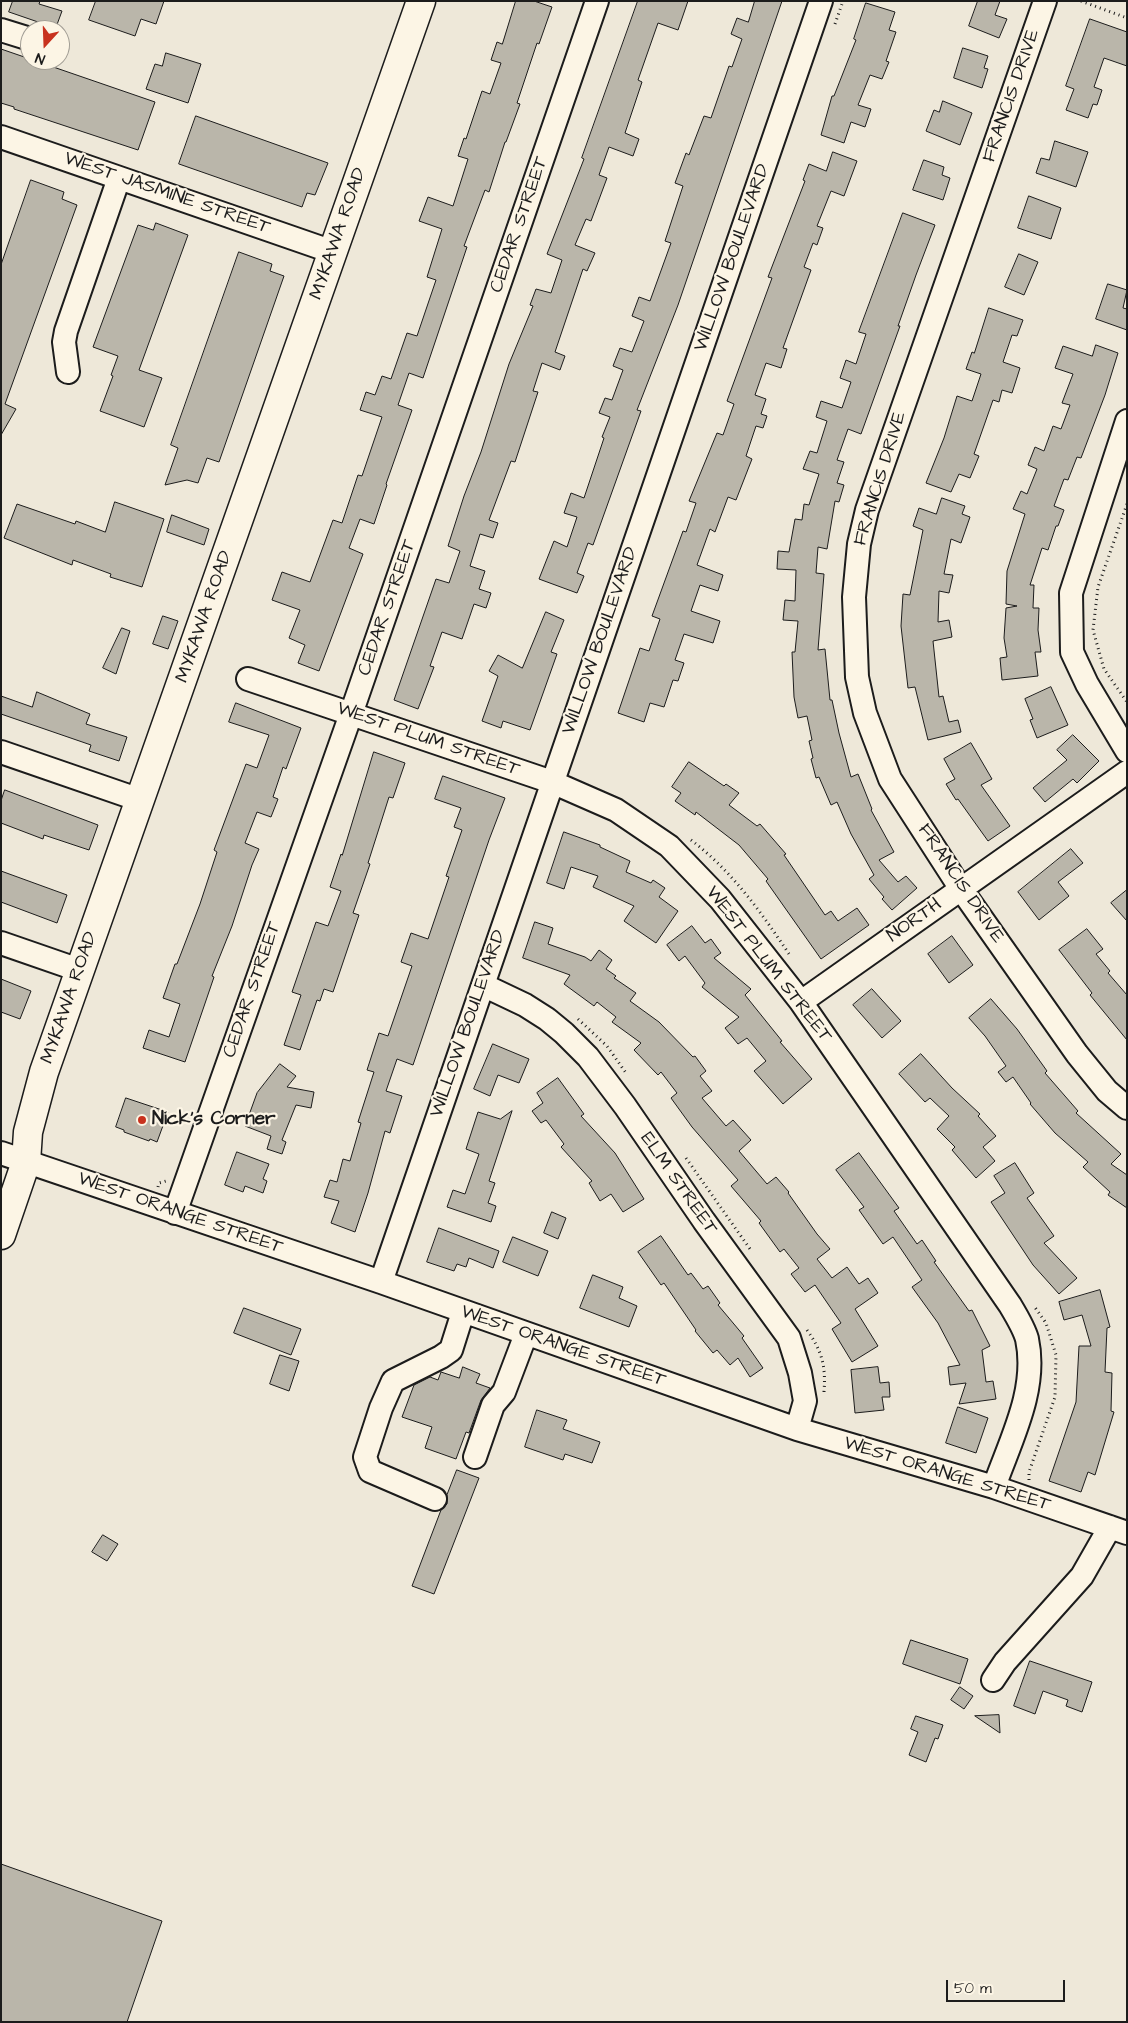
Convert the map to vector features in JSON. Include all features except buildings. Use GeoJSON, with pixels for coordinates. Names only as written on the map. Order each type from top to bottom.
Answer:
{"type":"FeatureCollection","features":[{"type":"Feature","properties":{"kind":"main road","name":"MYKAWA ROAD"},"geometry":{"type":"LineString","coordinates":[[1,1235],[14,1158],[28,1132],[44,1072],[79,970],[420,1]]}},
{"type":"Feature","properties":{"kind":"street","name":"CEDAR STREET"},"geometry":{"type":"LineString","coordinates":[[175,1213],[351,714],[597,1]]}},
{"type":"Feature","properties":{"kind":"street","name":"WILLOW BOULEVARD"},"geometry":{"type":"LineString","coordinates":[[381,1282],[821,1]]}},
{"type":"Feature","properties":{"kind":"street","name":"FRANCIS DRIVE"},"geometry":{"type":"LineString","coordinates":[[1045,1],[867,510],[859,544],[854,588],[858,677],[865,713],[874,741],[890,779],[961,889],[1078,1054],[1107,1091],[1127,1108]]}},
{"type":"Feature","properties":{"kind":"street"},"geometry":{"type":"LineString","coordinates":[[1,30],[20,37]]}},
{"type":"Feature","properties":{"kind":"street","name":"WEST JASMINE STREET"},"geometry":{"type":"LineString","coordinates":[[1,137],[333,252]]}},
{"type":"Feature","properties":{"kind":"street"},"geometry":{"type":"LineString","coordinates":[[68,372],[64,342],[66,331],[119,178]]}},
{"type":"Feature","properties":{"kind":"street"},"geometry":{"type":"LineString","coordinates":[[1127,420],[1071,593],[1070,616],[1072,652],[1087,684],[1127,751]]}},
{"type":"Feature","properties":{"kind":"street","name":"WEST PLUM STREET"},"geometry":{"type":"LineString","coordinates":[[248,679],[552,782],[616,810],[668,846],[720,899],[801,1002],[1010,1305],[1027,1338],[1030,1368],[1027,1394],[994,1487]]}},
{"type":"Feature","properties":{"kind":"street"},"geometry":{"type":"LineString","coordinates":[[1,752],[140,800]]}},
{"type":"Feature","properties":{"kind":"street","name":"NORTH"},"geometry":{"type":"LineString","coordinates":[[801,1002],[1127,772]]}},
{"type":"Feature","properties":{"kind":"street"},"geometry":{"type":"LineString","coordinates":[[1,943],[79,970]]}},
{"type":"Feature","properties":{"kind":"street","name":"ELM STREET"},"geometry":{"type":"LineString","coordinates":[[483,985],[547,1019],[564,1033],[588,1057],[625,1106],[698,1214],[789,1338],[800,1373],[805,1401],[797,1429]]}},
{"type":"Feature","properties":{"kind":"street","name":"WEST ORANGE STREET"},"geometry":{"type":"LineString","coordinates":[[14,1158],[381,1282],[797,1429],[994,1487],[1118,1530]]}},
{"type":"Feature","properties":{"kind":"street"},"geometry":{"type":"LineString","coordinates":[[435,1499],[370,1471],[365,1457],[381,1408],[393,1381],[442,1357],[451,1350],[463,1312]]}},
{"type":"Feature","properties":{"kind":"street"},"geometry":{"type":"LineString","coordinates":[[475,1457],[493,1405],[504,1392],[526,1334]]}},
{"type":"Feature","properties":{"kind":"street"},"geometry":{"type":"LineString","coordinates":[[993,1680],[1005,1662],[1082,1576],[1118,1530]]}},
{"type":"Feature","properties":{"kind":"path"},"geometry":{"type":"LineString","coordinates":[[833,30],[843,1]]}},
{"type":"Feature","properties":{"kind":"path"},"geometry":{"type":"LineString","coordinates":[[1081,1],[1127,18]]}},
{"type":"Feature","properties":{"kind":"path"},"geometry":{"type":"LineString","coordinates":[[1127,504],[1098,587],[1093,630],[1104,669],[1127,702]]}},
{"type":"Feature","properties":{"kind":"path"},"geometry":{"type":"LineString","coordinates":[[688,838],[712,856],[759,908],[794,962]]}},
{"type":"Feature","properties":{"kind":"place","name":"Nick's Corner"},"geometry":{"type":"Point","coordinates":[142,1120]}}]}
